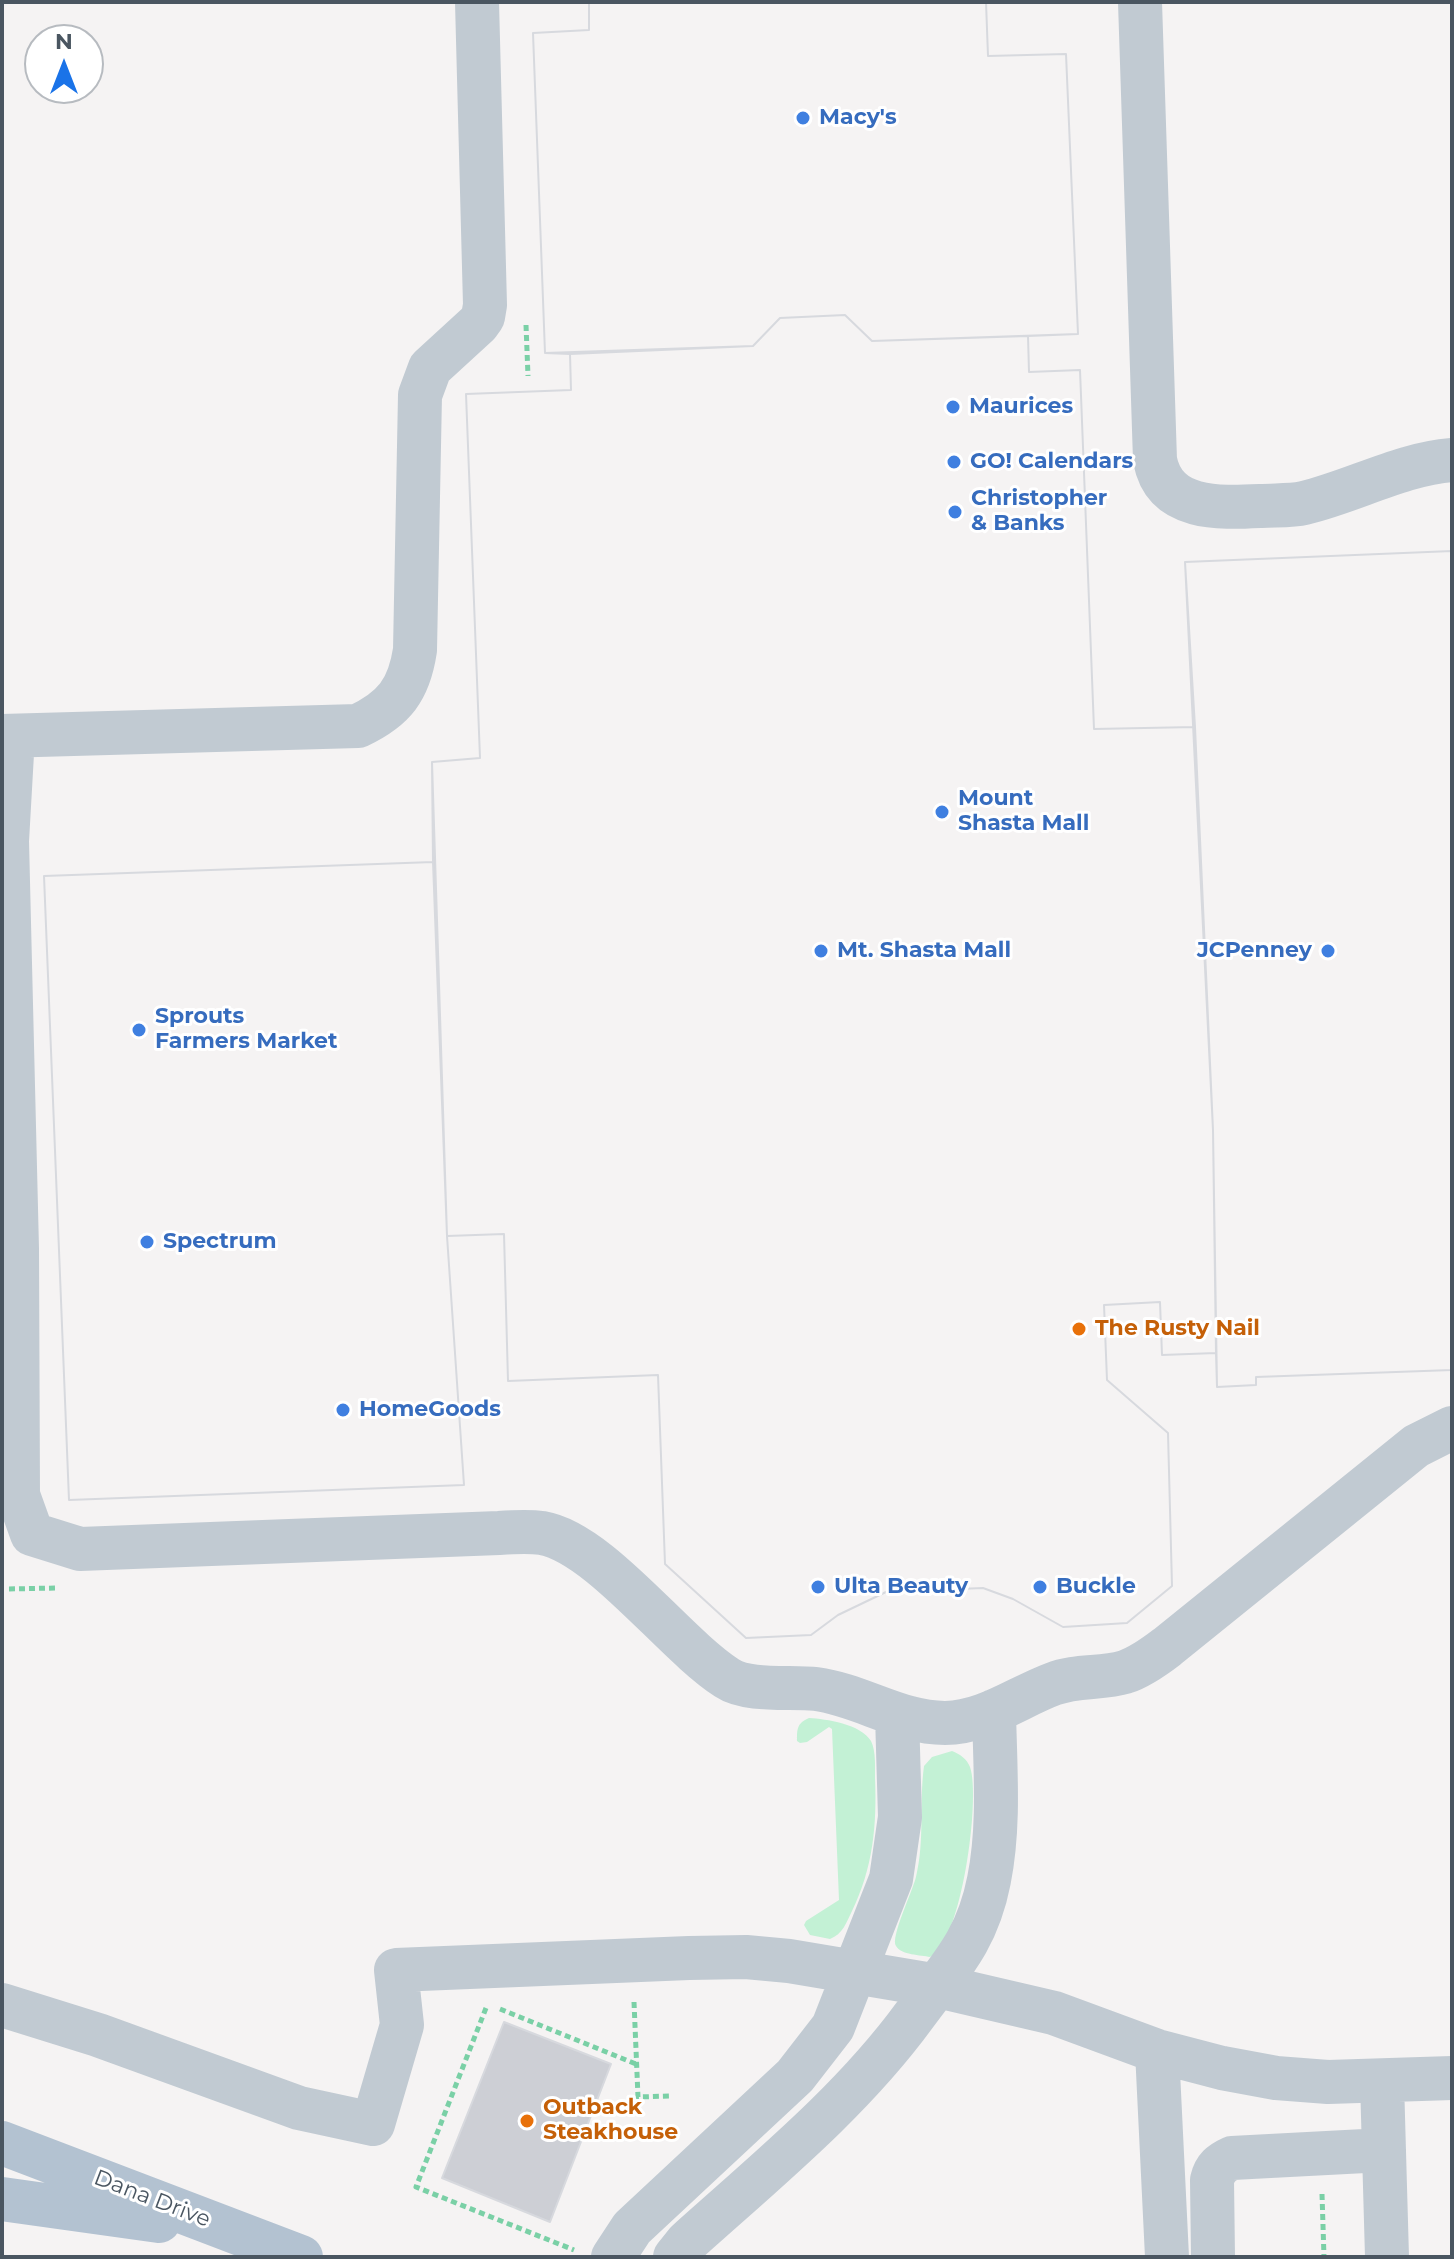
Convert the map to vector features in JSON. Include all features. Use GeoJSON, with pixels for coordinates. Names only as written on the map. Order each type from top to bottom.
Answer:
{"type":"FeatureCollection","features":[{"type":"Feature","properties":{"kind":"main road","name":"Dana Drive"},"geometry":{"type":"LineString","coordinates":[[2,2143],[301,2257]]}},
{"type":"Feature","properties":{"kind":"main road"},"geometry":{"type":"LineString","coordinates":[[2,2199],[236,2232]]}},
{"type":"Feature","properties":{"kind":"lane"},"geometry":{"type":"LineString","coordinates":[[477,2],[485,305],[478,324],[430,368],[420,395],[415,650],[410,676],[402,692],[392,706],[358,726],[8,736],[7,841],[17,1235],[10,1495],[32,1534],[80,1549],[499,1533],[543,1534],[572,1546],[614,1577],[696,1655],[730,1681],[775,1688],[819,1689],[897,1715],[946,1723],[994,1711],[1055,1683],[1121,1673],[1148,1661],[1378,1475],[1416,1446],[1452,1428]]}},
{"type":"Feature","properties":{"kind":"lane"},"geometry":{"type":"LineString","coordinates":[[1140,2],[1158,476],[1183,498],[1200,506],[1301,504],[1366,485],[1426,462],[1452,460]]}},
{"type":"Feature","properties":{"kind":"lane"},"geometry":{"type":"LineString","coordinates":[[675,2257],[687,2242],[843,2099],[902,2034],[967,1946],[989,1882],[996,1794],[994,1711]]}},
{"type":"Feature","properties":{"kind":"lane"},"geometry":{"type":"LineString","coordinates":[[595,2254],[632,2228],[795,2076],[833,2027],[891,1879],[900,1817],[897,1715]]}},
{"type":"Feature","properties":{"kind":"lane"},"geometry":{"type":"LineString","coordinates":[[2,2005],[98,2035],[299,2108],[373,2124],[402,2025],[396,1970],[746,1957],[938,1986],[1054,2013],[1157,2051],[1276,2078],[1328,2082],[1452,2078]]}},
{"type":"Feature","properties":{"kind":"lane"},"geometry":{"type":"LineString","coordinates":[[1157,2051],[1167,2257]]}},
{"type":"Feature","properties":{"kind":"lane"},"geometry":{"type":"LineString","coordinates":[[1382,2081],[1387,2257]]}},
{"type":"Feature","properties":{"kind":"lane"},"geometry":{"type":"LineString","coordinates":[[1213,2257],[1212,2180],[1222,2163],[1232,2158],[1384,2150]]}},
{"type":"Feature","properties":{"kind":"path"},"geometry":{"type":"LineString","coordinates":[[9,1589],[63,1588]]}},
{"type":"Feature","properties":{"kind":"path"},"geometry":{"type":"LineString","coordinates":[[634,1986],[638,2097],[671,2096]]}},
{"type":"Feature","properties":{"kind":"path"},"geometry":{"type":"LineString","coordinates":[[595,2254],[416,2187],[488,2005],[636,2064]]}},
{"type":"Feature","properties":{"kind":"path"},"geometry":{"type":"LineString","coordinates":[[1322,2182],[1324,2257]]}},
{"type":"Feature","properties":{"kind":"green space"},"geometry":{"type":"Polygon","coordinates":[[[809,1718],[833,1721],[859,1730],[871,1741],[874,1754],[875,1813],[865,1879],[846,1924],[830,1939],[810,1935],[804,1925],[839,1900],[832,1729],[829,1727],[807,1742],[800,1743],[797,1741],[798,1727],[809,1718]]]}},
{"type":"Feature","properties":{"kind":"green space"},"geometry":{"type":"Polygon","coordinates":[[[952,1751],[963,1757],[970,1767],[973,1808],[970,1838],[966,1869],[951,1927],[941,1947],[930,1957],[902,1951],[895,1941],[919,1863],[924,1766],[932,1757],[952,1751]]]}},
{"type":"Feature","properties":{"kind":"building","name":"Mount Shasta Mall"},"geometry":{"type":"Polygon","coordinates":[[[589,2],[986,2],[988,56],[1066,54],[1078,334],[1028,336],[1029,372],[1080,370],[1094,729],[1195,727],[1185,562],[1452,551],[1452,1370],[1256,1377],[1256,1385],[1217,1387],[1216,1353],[1162,1355],[1160,1302],[1104,1305],[1107,1380],[1168,1433],[1172,1586],[1127,1623],[1063,1627],[1013,1599],[983,1588],[886,1592],[838,1615],[811,1635],[746,1638],[665,1564],[658,1375],[508,1381],[504,1234],[447,1236],[464,1485],[69,1500],[44,876],[433,862],[432,762],[480,758],[466,394],[571,390],[570,354],[545,353],[533,33],[589,30],[589,2]]]}},
{"type":"Feature","properties":{"kind":"building","name":"Macy's"},"geometry":{"type":"Polygon","coordinates":[[[589,2],[986,2],[988,56],[1066,54],[1078,334],[872,341],[845,315],[780,318],[753,346],[545,353],[533,33],[589,30],[589,2]]]}},
{"type":"Feature","properties":{"kind":"building","name":"Mt. Shasta Mall"},"geometry":{"type":"Polygon","coordinates":[[[845,315],[872,341],[1028,336],[1029,372],[1080,370],[1094,729],[1195,727],[1213,1130],[1216,1353],[1162,1355],[1160,1302],[1104,1305],[1107,1380],[1168,1433],[1172,1586],[1127,1623],[1063,1627],[1013,1599],[983,1588],[886,1592],[838,1615],[811,1635],[746,1638],[665,1564],[658,1375],[508,1381],[504,1234],[447,1236],[432,762],[480,758],[466,394],[571,390],[570,354],[753,346],[780,318],[845,315]]]}},
{"type":"Feature","properties":{"kind":"building","name":"JCPenney"},"geometry":{"type":"Polygon","coordinates":[[[1452,551],[1452,1370],[1256,1377],[1256,1385],[1217,1387],[1213,1130],[1185,562],[1452,551]]]}},
{"type":"Feature","properties":{"kind":"building"},"geometry":{"type":"Polygon","coordinates":[[[433,862],[447,1236],[464,1485],[69,1500],[44,876],[433,862]]]}},
{"type":"Feature","properties":{"kind":"building","name":"Outback Steakhouse"},"geometry":{"type":"Polygon","coordinates":[[[504,2022],[611,2064],[550,2222],[442,2178],[504,2022]]]}},
{"type":"Feature","properties":{"kind":"place","name":"Macy's"},"geometry":{"type":"Point","coordinates":[803,118]}},
{"type":"Feature","properties":{"kind":"place","name":"Maurices"},"geometry":{"type":"Point","coordinates":[953,407]}},
{"type":"Feature","properties":{"kind":"place","name":"GO! Calendars"},"geometry":{"type":"Point","coordinates":[954,462]}},
{"type":"Feature","properties":{"kind":"place","name":"Christopher & Banks"},"geometry":{"type":"Point","coordinates":[955,512]}},
{"type":"Feature","properties":{"kind":"place","name":"Mount Shasta Mall"},"geometry":{"type":"Point","coordinates":[942,812]}},
{"type":"Feature","properties":{"kind":"place","name":"Mt. Shasta Mall"},"geometry":{"type":"Point","coordinates":[821,951]}},
{"type":"Feature","properties":{"kind":"place","name":"JCPenney"},"geometry":{"type":"Point","coordinates":[1328,951]}},
{"type":"Feature","properties":{"kind":"place","name":"Sprouts Farmers Market"},"geometry":{"type":"Point","coordinates":[139,1030]}},
{"type":"Feature","properties":{"kind":"place","name":"Spectrum"},"geometry":{"type":"Point","coordinates":[147,1242]}},
{"type":"Feature","properties":{"kind":"place","name":"The Rusty Nail"},"geometry":{"type":"Point","coordinates":[1079,1329]}},
{"type":"Feature","properties":{"kind":"place","name":"HomeGoods"},"geometry":{"type":"Point","coordinates":[343,1410]}},
{"type":"Feature","properties":{"kind":"place","name":"Ulta Beauty"},"geometry":{"type":"Point","coordinates":[818,1587]}},
{"type":"Feature","properties":{"kind":"place","name":"Buckle"},"geometry":{"type":"Point","coordinates":[1040,1587]}},
{"type":"Feature","properties":{"kind":"place","name":"Outback Steakhouse"},"geometry":{"type":"Point","coordinates":[527,2121]}}]}
